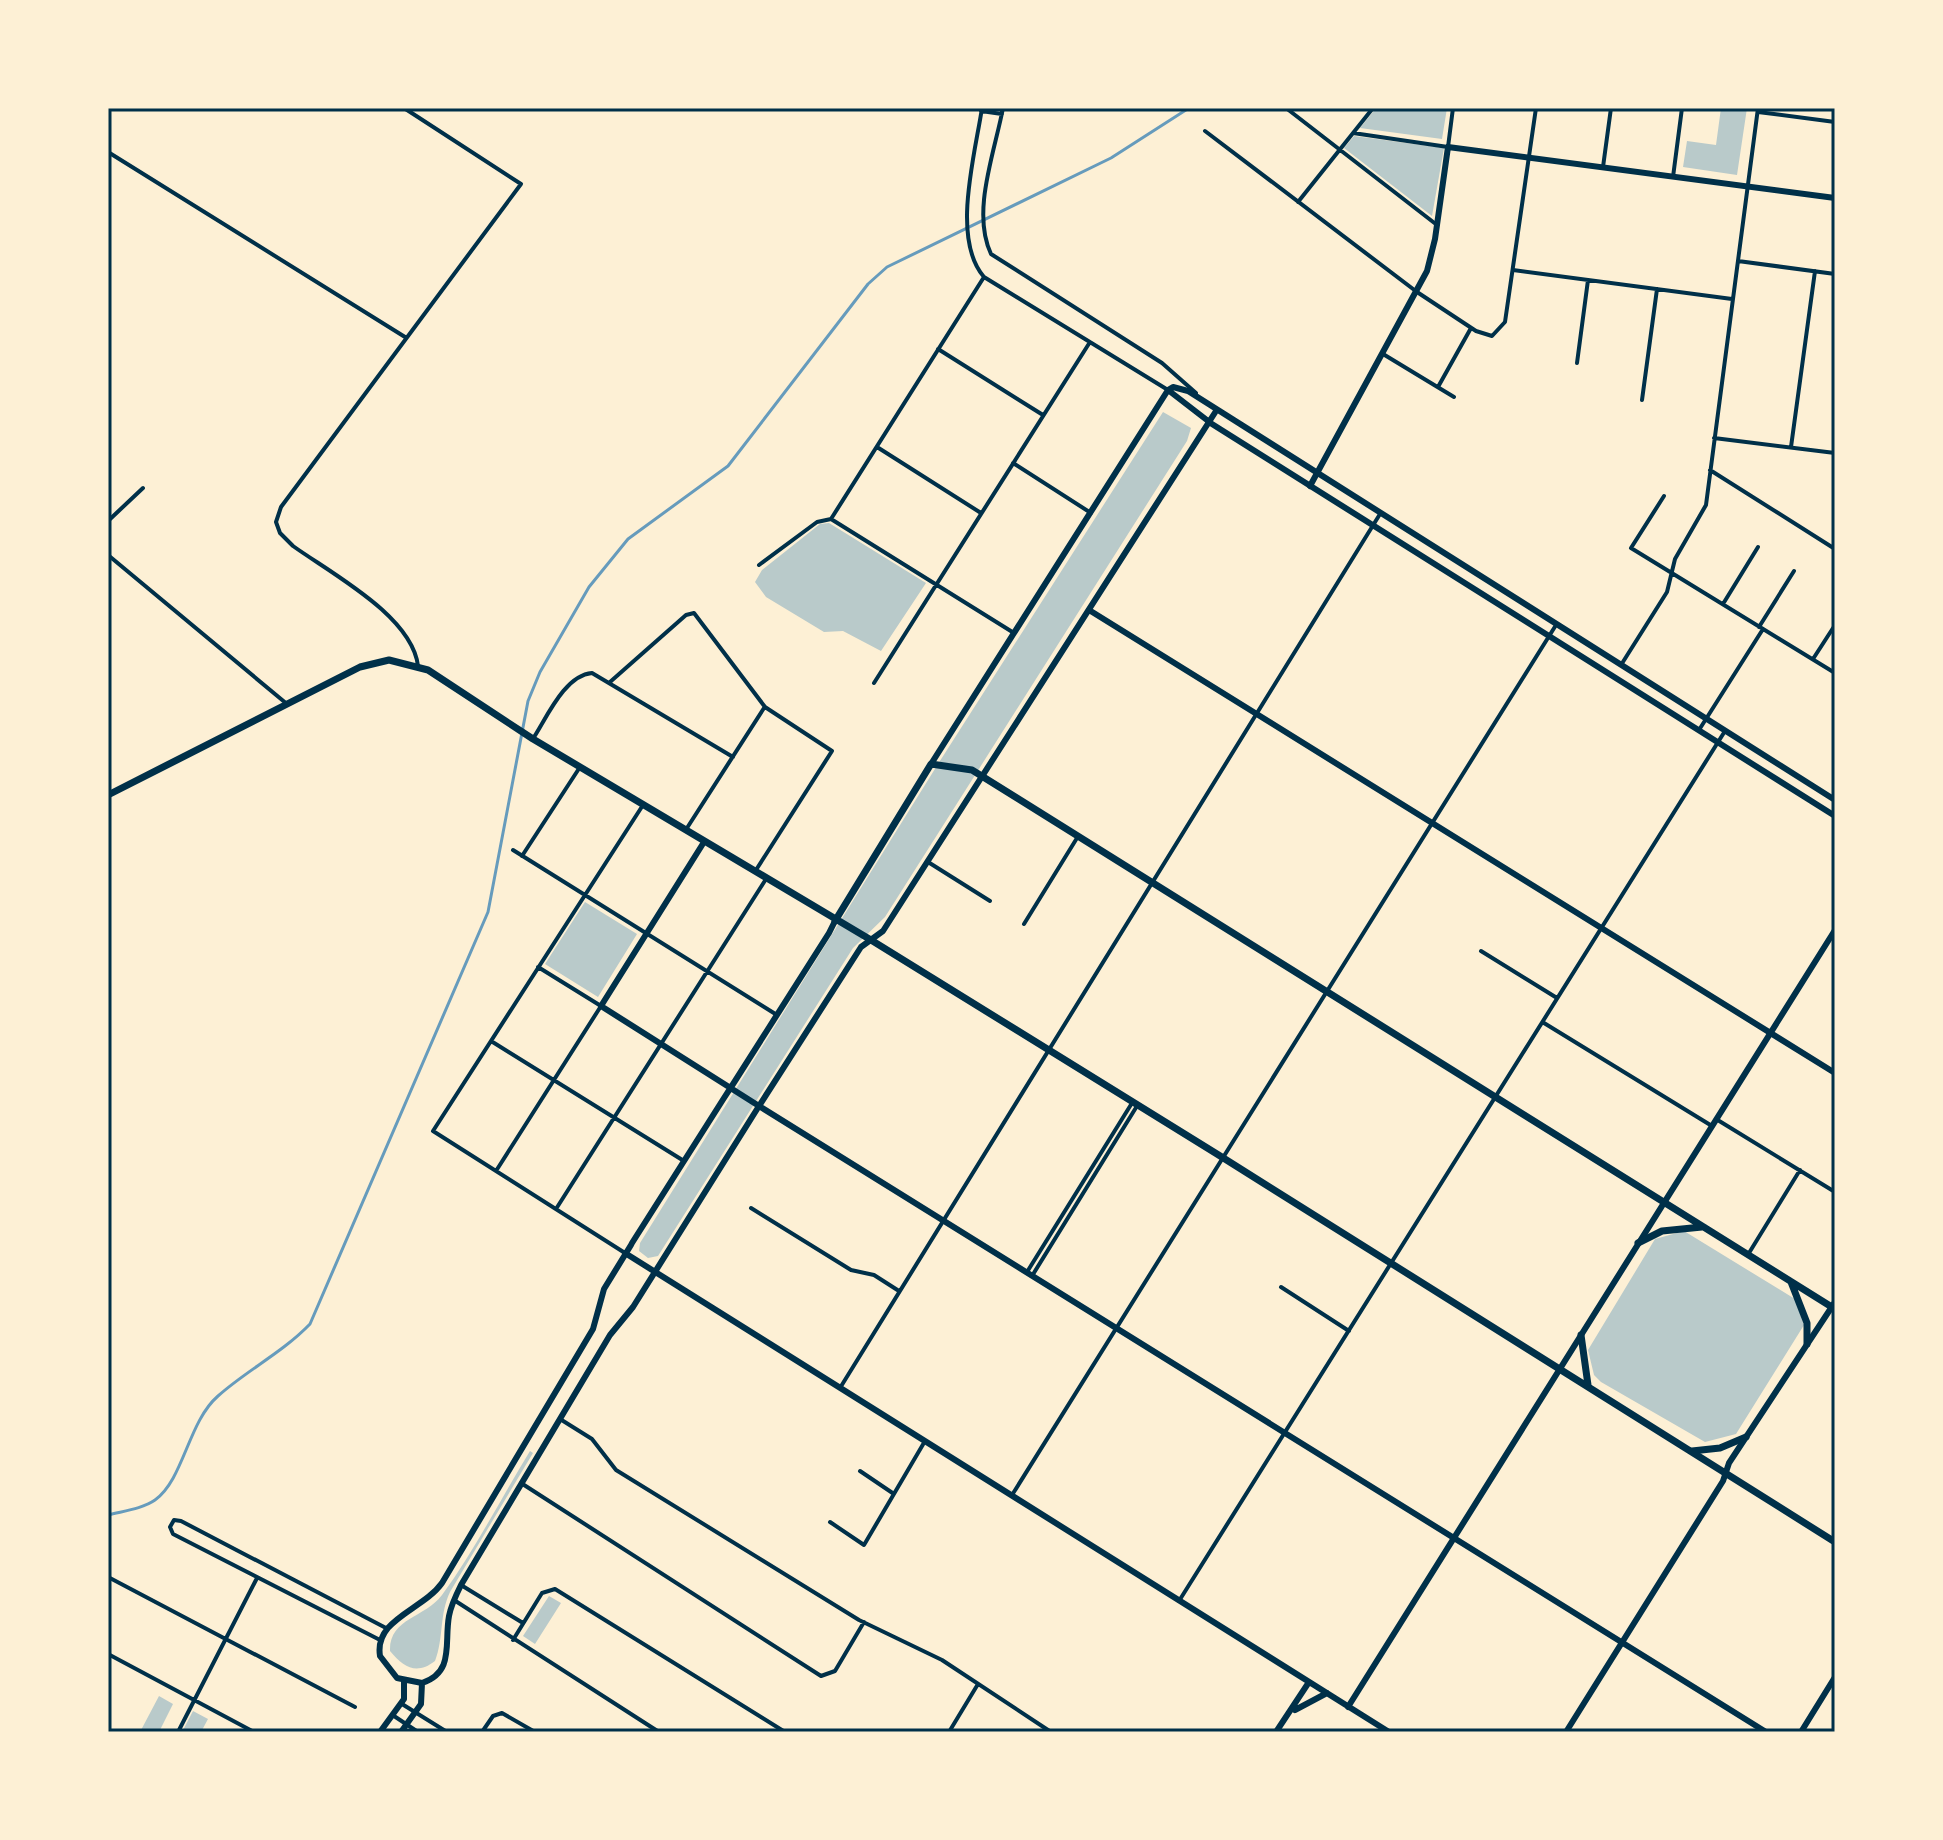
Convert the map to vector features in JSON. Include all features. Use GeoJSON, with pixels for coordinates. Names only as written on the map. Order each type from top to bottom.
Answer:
{"type":"FeatureCollection","features":[{"type":"Feature","properties":{"kind":"main road"},"geometry":{"type":"LineString","coordinates":[[108,795],[369,663],[399,660],[418,666],[1135,1103],[1835,1542]]}},
{"type":"Feature","properties":{"kind":"main road"},"geometry":{"type":"LineString","coordinates":[[835,921],[931,764],[966,769],[984,776],[1747,1255],[1834,1306]]}},
{"type":"Feature","properties":{"kind":"main road"},"geometry":{"type":"LineString","coordinates":[[1638,1243],[1662,1231],[1704,1227]]}},
{"type":"Feature","properties":{"kind":"main road"},"geometry":{"type":"LineString","coordinates":[[1790,1281],[1807,1323],[1807,1344]]}},
{"type":"Feature","properties":{"kind":"main road"},"geometry":{"type":"LineString","coordinates":[[1581,1335],[1588,1385]]}},
{"type":"Feature","properties":{"kind":"main road"},"geometry":{"type":"LineString","coordinates":[[1690,1451],[1720,1448],[1746,1437]]}},
{"type":"Feature","properties":{"kind":"street"},"geometry":{"type":"LineString","coordinates":[[404,108],[521,184],[281,507],[276,522],[280,533],[293,546],[398,624],[414,647],[418,666]]}},
{"type":"Feature","properties":{"kind":"street"},"geometry":{"type":"LineString","coordinates":[[1286,108],[1437,225]]}},
{"type":"Feature","properties":{"kind":"street"},"geometry":{"type":"LineString","coordinates":[[1298,202],[1373,108]]}},
{"type":"Feature","properties":{"kind":"street"},"geometry":{"type":"LineString","coordinates":[[1310,486],[1417,292],[1430,260],[1453,108]]}},
{"type":"Feature","properties":{"kind":"street"},"geometry":{"type":"LineString","coordinates":[[1205,131],[1417,292],[1471,328],[1492,336],[1505,322],[1536,108]]}},
{"type":"Feature","properties":{"kind":"street"},"geometry":{"type":"LineString","coordinates":[[1603,167],[1611,108]]}},
{"type":"Feature","properties":{"kind":"street"},"geometry":{"type":"LineString","coordinates":[[1673,177],[1682,108]]}},
{"type":"Feature","properties":{"kind":"street"},"geometry":{"type":"LineString","coordinates":[[1835,800],[1216,411],[1162,363],[1002,263],[986,244],[984,226],[1002,111],[981,109],[966,235],[971,258],[984,277],[1168,390],[1209,422],[1835,816]]}},
{"type":"Feature","properties":{"kind":"street"},"geometry":{"type":"LineString","coordinates":[[1621,665],[1667,592],[1677,553],[1705,508],[1758,110],[1835,122]]}},
{"type":"Feature","properties":{"kind":"street"},"geometry":{"type":"LineString","coordinates":[[1353,133],[1835,198]]}},
{"type":"Feature","properties":{"kind":"street"},"geometry":{"type":"LineString","coordinates":[[108,152],[405,337]]}},
{"type":"Feature","properties":{"kind":"street"},"geometry":{"type":"LineString","coordinates":[[1738,261],[1835,274]]}},
{"type":"Feature","properties":{"kind":"street"},"geometry":{"type":"LineString","coordinates":[[1513,270],[1733,299]]}},
{"type":"Feature","properties":{"kind":"street"},"geometry":{"type":"LineString","coordinates":[[1791,447],[1815,271]]}},
{"type":"Feature","properties":{"kind":"street"},"geometry":{"type":"LineString","coordinates":[[831,519],[984,277]]}},
{"type":"Feature","properties":{"kind":"street"},"geometry":{"type":"LineString","coordinates":[[1577,363],[1588,280]]}},
{"type":"Feature","properties":{"kind":"street"},"geometry":{"type":"LineString","coordinates":[[1642,400],[1657,289]]}},
{"type":"Feature","properties":{"kind":"street"},"geometry":{"type":"LineString","coordinates":[[1438,387],[1471,328]]}},
{"type":"Feature","properties":{"kind":"street"},"geometry":{"type":"LineString","coordinates":[[874,683],[1090,342]]}},
{"type":"Feature","properties":{"kind":"street"},"geometry":{"type":"LineString","coordinates":[[938,349],[1043,415]]}},
{"type":"Feature","properties":{"kind":"street"},"geometry":{"type":"LineString","coordinates":[[1383,354],[1454,397]]}},
{"type":"Feature","properties":{"kind":"street"},"geometry":{"type":"LineString","coordinates":[[931,764],[1168,390],[1179,387],[1203,400]]}},
{"type":"Feature","properties":{"kind":"street"},"geometry":{"type":"LineString","coordinates":[[835,921],[625,1253],[604,1289],[593,1329],[436,1592],[386,1628],[380,1640],[382,1662],[391,1674],[404,1682],[422,1683],[437,1675],[445,1664],[454,1600],[461,1585],[610,1335],[654,1272],[861,947],[883,931],[1216,411]]}},
{"type":"Feature","properties":{"kind":"street"},"geometry":{"type":"LineString","coordinates":[[1714,438],[1835,453]]}},
{"type":"Feature","properties":{"kind":"street"},"geometry":{"type":"LineString","coordinates":[[877,447],[981,513]]}},
{"type":"Feature","properties":{"kind":"street"},"geometry":{"type":"LineString","coordinates":[[1013,463],[1091,513]]}},
{"type":"Feature","properties":{"kind":"street"},"geometry":{"type":"LineString","coordinates":[[1710,470],[1835,549]]}},
{"type":"Feature","properties":{"kind":"street"},"geometry":{"type":"LineString","coordinates":[[108,521],[143,488]]}},
{"type":"Feature","properties":{"kind":"street"},"geometry":{"type":"LineString","coordinates":[[1664,496],[1631,548],[1835,673]]}},
{"type":"Feature","properties":{"kind":"street"},"geometry":{"type":"LineString","coordinates":[[840,1388],[1380,514]]}},
{"type":"Feature","properties":{"kind":"street"},"geometry":{"type":"LineString","coordinates":[[759,565],[817,522],[831,519],[1014,633]]}},
{"type":"Feature","properties":{"kind":"street"},"geometry":{"type":"LineString","coordinates":[[1723,604],[1758,547]]}},
{"type":"Feature","properties":{"kind":"street"},"geometry":{"type":"LineString","coordinates":[[108,555],[287,704]]}},
{"type":"Feature","properties":{"kind":"street"},"geometry":{"type":"LineString","coordinates":[[1699,730],[1794,571]]}},
{"type":"Feature","properties":{"kind":"street"},"geometry":{"type":"LineString","coordinates":[[1089,610],[1835,1073]]}},
{"type":"Feature","properties":{"kind":"street"},"geometry":{"type":"LineString","coordinates":[[610,682],[692,613],[698,616],[765,707],[832,751],[754,872]]}},
{"type":"Feature","properties":{"kind":"street"},"geometry":{"type":"LineString","coordinates":[[1012,1495],[1556,625]]}},
{"type":"Feature","properties":{"kind":"street"},"geometry":{"type":"LineString","coordinates":[[1813,659],[1835,625]]}},
{"type":"Feature","properties":{"kind":"street"},"geometry":{"type":"LineString","coordinates":[[526,734],[581,676],[592,673],[733,757]]}},
{"type":"Feature","properties":{"kind":"street"},"geometry":{"type":"LineString","coordinates":[[686,830],[765,707]]}},
{"type":"Feature","properties":{"kind":"street"},"geometry":{"type":"LineString","coordinates":[[1179,1601],[1725,731]]}},
{"type":"Feature","properties":{"kind":"street"},"geometry":{"type":"LineString","coordinates":[[522,856],[580,767]]}},
{"type":"Feature","properties":{"kind":"street"},"geometry":{"type":"LineString","coordinates":[[643,805],[433,1131],[1389,1732]]}},
{"type":"Feature","properties":{"kind":"street"},"geometry":{"type":"LineString","coordinates":[[1024,924],[1079,835]]}},
{"type":"Feature","properties":{"kind":"street"},"geometry":{"type":"LineString","coordinates":[[496,1171],[704,842]]}},
{"type":"Feature","properties":{"kind":"street"},"geometry":{"type":"LineString","coordinates":[[513,850],[777,1015]]}},
{"type":"Feature","properties":{"kind":"street"},"geometry":{"type":"LineString","coordinates":[[928,862],[990,901]]}},
{"type":"Feature","properties":{"kind":"street"},"geometry":{"type":"LineString","coordinates":[[556,1209],[766,879]]}},
{"type":"Feature","properties":{"kind":"street"},"geometry":{"type":"LineString","coordinates":[[1348,1707],[1835,930]]}},
{"type":"Feature","properties":{"kind":"street"},"geometry":{"type":"LineString","coordinates":[[1481,951],[1558,999]]}},
{"type":"Feature","properties":{"kind":"street"},"geometry":{"type":"LineString","coordinates":[[538,967],[1028,1276],[1286,1432],[1766,1732]]}},
{"type":"Feature","properties":{"kind":"street"},"geometry":{"type":"LineString","coordinates":[[1543,1022],[1835,1192]]}},
{"type":"Feature","properties":{"kind":"street"},"geometry":{"type":"LineString","coordinates":[[491,1041],[684,1161]]}},
{"type":"Feature","properties":{"kind":"street"},"geometry":{"type":"LineString","coordinates":[[1028,1276],[1135,1103]]}},
{"type":"Feature","properties":{"kind":"street"},"geometry":{"type":"LineString","coordinates":[[1747,1255],[1800,1170]]}},
{"type":"Feature","properties":{"kind":"street"},"geometry":{"type":"LineString","coordinates":[[751,1208],[851,1270],[874,1275],[899,1291]]}},
{"type":"Feature","properties":{"kind":"street"},"geometry":{"type":"LineString","coordinates":[[1281,1287],[1349,1331]]}},
{"type":"Feature","properties":{"kind":"street"},"geometry":{"type":"LineString","coordinates":[[1566,1732],[1746,1437],[1834,1306]]}},
{"type":"Feature","properties":{"kind":"street"},"geometry":{"type":"LineString","coordinates":[[559,1418],[592,1439],[616,1470],[864,1622],[942,1660],[1051,1732]]}},
{"type":"Feature","properties":{"kind":"street"},"geometry":{"type":"LineString","coordinates":[[528,1439],[542,1448]]}},
{"type":"Feature","properties":{"kind":"street"},"geometry":{"type":"LineString","coordinates":[[830,1522],[864,1545],[925,1441]]}},
{"type":"Feature","properties":{"kind":"street"},"geometry":{"type":"LineString","coordinates":[[860,1471],[894,1494]]}},
{"type":"Feature","properties":{"kind":"street"},"geometry":{"type":"LineString","coordinates":[[521,1483],[821,1676],[835,1671],[864,1622]]}},
{"type":"Feature","properties":{"kind":"street"},"geometry":{"type":"LineString","coordinates":[[495,1495],[509,1504]]}},
{"type":"Feature","properties":{"kind":"street"},"geometry":{"type":"LineString","coordinates":[[380,1640],[173,1534],[170,1531],[174,1520],[386,1628]]}},
{"type":"Feature","properties":{"kind":"street"},"geometry":{"type":"LineString","coordinates":[[108,1577],[355,1707]]}},
{"type":"Feature","properties":{"kind":"street"},"geometry":{"type":"LineString","coordinates":[[178,1732],[257,1578]]}},
{"type":"Feature","properties":{"kind":"street"},"geometry":{"type":"LineString","coordinates":[[461,1585],[523,1623]]}},
{"type":"Feature","properties":{"kind":"street"},"geometry":{"type":"LineString","coordinates":[[513,1640],[542,1593],[549,1588],[558,1590],[785,1732]]}},
{"type":"Feature","properties":{"kind":"street"},"geometry":{"type":"LineString","coordinates":[[454,1600],[659,1732]]}},
{"type":"Feature","properties":{"kind":"street"},"geometry":{"type":"LineString","coordinates":[[108,1654],[254,1732]]}},
{"type":"Feature","properties":{"kind":"street"},"geometry":{"type":"LineString","coordinates":[[1801,1732],[1835,1677]]}},
{"type":"Feature","properties":{"kind":"street"},"geometry":{"type":"LineString","coordinates":[[380,1732],[402,1704],[406,1692],[404,1682]]}},
{"type":"Feature","properties":{"kind":"street"},"geometry":{"type":"LineString","coordinates":[[1276,1732],[1309,1682]]}},
{"type":"Feature","properties":{"kind":"street"},"geometry":{"type":"LineString","coordinates":[[401,1732],[416,1713],[422,1683]]}},
{"type":"Feature","properties":{"kind":"street"},"geometry":{"type":"LineString","coordinates":[[949,1732],[978,1684]]}},
{"type":"Feature","properties":{"kind":"street"},"geometry":{"type":"LineString","coordinates":[[1286,1717],[1305,1702],[1327,1693]]}},
{"type":"Feature","properties":{"kind":"street"},"geometry":{"type":"LineString","coordinates":[[402,1704],[447,1732]]}},
{"type":"Feature","properties":{"kind":"street"},"geometry":{"type":"LineString","coordinates":[[482,1732],[499,1713],[535,1732]]}},
{"type":"Feature","properties":{"kind":"street"},"geometry":{"type":"LineString","coordinates":[[394,1716],[418,1732]]}},
{"type":"Feature","properties":{"kind":"shaded area"},"geometry":{"type":"Polygon","coordinates":[[[1376,108],[1447,108],[1442,139],[1360,128],[1376,108]]]}},
{"type":"Feature","properties":{"kind":"shaded area"},"geometry":{"type":"Polygon","coordinates":[[[1721,108],[1747,108],[1737,175],[1683,167],[1687,141],[1716,145],[1721,108]]]}},
{"type":"Feature","properties":{"kind":"shaded area"},"geometry":{"type":"Polygon","coordinates":[[[1354,136],[1444,148],[1432,216],[1344,148],[1354,136]]]}},
{"type":"Feature","properties":{"kind":"shaded area"},"geometry":{"type":"Polygon","coordinates":[[[1163,412],[1191,428],[1187,441],[885,917],[853,948],[658,1256],[648,1258],[639,1251],[640,1243],[938,764],[1163,412]]]}},
{"type":"Feature","properties":{"kind":"shaded area"},"geometry":{"type":"Polygon","coordinates":[[[829,523],[926,583],[881,651],[843,631],[824,632],[766,597],[755,582],[762,570],[820,524],[829,523]]]}},
{"type":"Feature","properties":{"kind":"shaded area"},"geometry":{"type":"Polygon","coordinates":[[[585,902],[637,934],[598,997],[545,964],[585,902]]]}},
{"type":"Feature","properties":{"kind":"shaded area"},"geometry":{"type":"Polygon","coordinates":[[[1684,1231],[1795,1299],[1804,1325],[1736,1434],[1705,1442],[1601,1382],[1594,1375],[1588,1350],[1655,1239],[1684,1231]]]}},
{"type":"Feature","properties":{"kind":"shaded area"},"geometry":{"type":"Polygon","coordinates":[[[530,1451],[533,1453],[450,1592],[435,1661],[422,1668],[411,1668],[400,1662],[390,1651],[395,1632],[442,1595],[530,1451]]]}},
{"type":"Feature","properties":{"kind":"shaded area"},"geometry":{"type":"Polygon","coordinates":[[[549,1596],[561,1603],[535,1644],[523,1636],[549,1596]]]}},
{"type":"Feature","properties":{"kind":"shaded area"},"geometry":{"type":"Polygon","coordinates":[[[159,1696],[173,1704],[159,1732],[140,1732],[159,1696]]]}},
{"type":"Feature","properties":{"kind":"shaded area"},"geometry":{"type":"Polygon","coordinates":[[[193,1711],[208,1719],[201,1732],[182,1732],[193,1711]]]}},
{"type":"Feature","properties":{"kind":"waterway"},"geometry":{"type":"LineString","coordinates":[[108,1515],[150,1503],[165,1491],[208,1407],[310,1324],[488,912],[528,701],[540,672],[589,587],[628,539],[728,466],[868,284],[887,267],[1111,158],[1189,108]]}}]}
